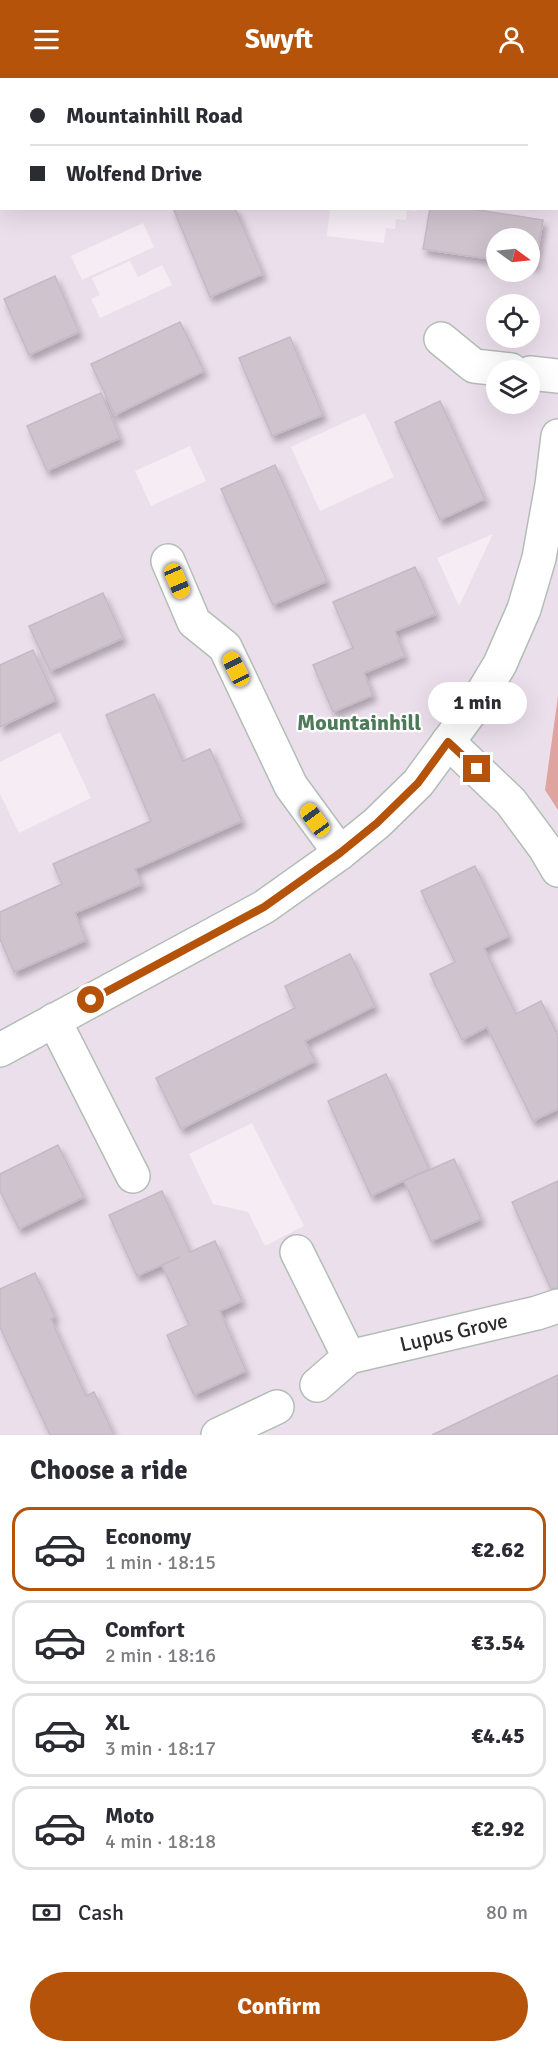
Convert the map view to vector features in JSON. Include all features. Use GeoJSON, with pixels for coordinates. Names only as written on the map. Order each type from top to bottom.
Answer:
{"type":"FeatureCollection","features":[{"type":"Feature","properties":{"kind":"street"},"geometry":{"type":"LineString","coordinates":[[441,339],[474,366],[486,367]]}},
{"type":"Feature","properties":{"kind":"street"},"geometry":{"type":"LineString","coordinates":[[540,374],[558,376]]}},
{"type":"Feature","properties":{"kind":"street"},"geometry":{"type":"LineString","coordinates":[[0,1050],[264,907],[340,853],[377,823],[418,783],[476,704],[500,664],[524,609],[539,558],[558,436]]}},
{"type":"Feature","properties":{"kind":"street"},"geometry":{"type":"LineString","coordinates":[[168,561],[194,622],[225,647],[291,786],[340,853]]}},
{"type":"Feature","properties":{"kind":"street"},"geometry":{"type":"LineString","coordinates":[[448,742],[511,802],[545,848],[558,870]]}},
{"type":"Feature","properties":{"kind":"street"},"geometry":{"type":"LineString","coordinates":[[54,1020],[133,1176]]}},
{"type":"Feature","properties":{"kind":"street"},"geometry":{"type":"LineString","coordinates":[[297,1252],[350,1358],[317,1385]]}},
{"type":"Feature","properties":{"kind":"street","name":"Lupus Grove"},"geometry":{"type":"LineString","coordinates":[[350,1358],[558,1306]]}},
{"type":"Feature","properties":{"kind":"street"},"geometry":{"type":"LineString","coordinates":[[218,1435],[277,1407]]}},
{"type":"Feature","properties":{"kind":"shaded area"},"geometry":{"type":"Polygon","coordinates":[[[330,210],[407,210],[406,220],[396,219],[395,229],[386,228],[384,243],[327,236],[330,210]]]}},
{"type":"Feature","properties":{"kind":"shaded area"},"geometry":{"type":"Polygon","coordinates":[[[143,223],[154,247],[82,280],[71,256],[143,223]]]}},
{"type":"Feature","properties":{"kind":"shaded area"},"geometry":{"type":"Polygon","coordinates":[[[130,261],[138,277],[162,265],[172,285],[100,318],[91,299],[100,295],[92,278],[130,261]]]}},
{"type":"Feature","properties":{"kind":"shaded area"},"geometry":{"type":"Polygon","coordinates":[[[365,413],[394,477],[320,511],[291,447],[365,413]]]}},
{"type":"Feature","properties":{"kind":"shaded area"},"geometry":{"type":"Polygon","coordinates":[[[190,446],[206,481],[151,506],[135,471],[190,446]]]}},
{"type":"Feature","properties":{"kind":"shaded area"},"geometry":{"type":"Polygon","coordinates":[[[493,534],[459,606],[437,558],[493,534]]]}},
{"type":"Feature","properties":{"kind":"shaded area"},"geometry":{"type":"Polygon","coordinates":[[[558,696],[558,810],[545,790],[558,696]]]}},
{"type":"Feature","properties":{"kind":"shaded area"},"geometry":{"type":"Polygon","coordinates":[[[60,732],[91,798],[19,833],[0,794],[0,762],[60,732]]]}},
{"type":"Feature","properties":{"kind":"shaded area"},"geometry":{"type":"Polygon","coordinates":[[[252,1123],[304,1226],[265,1246],[248,1212],[213,1204],[189,1154],[252,1123]]]}},
{"type":"Feature","properties":{"kind":"building"},"geometry":{"type":"Polygon","coordinates":[[[174,210],[236,210],[263,274],[210,297],[174,210]]]}},
{"type":"Feature","properties":{"kind":"building"},"geometry":{"type":"Polygon","coordinates":[[[430,210],[479,210],[543,220],[540,237],[540,228],[486,228],[486,258],[423,249],[430,210]]]}},
{"type":"Feature","properties":{"kind":"building"},"geometry":{"type":"Polygon","coordinates":[[[55,276],[79,332],[29,355],[4,299],[55,276]]]}},
{"type":"Feature","properties":{"kind":"building"},"geometry":{"type":"Polygon","coordinates":[[[180,322],[204,371],[115,415],[91,364],[180,322]]]}},
{"type":"Feature","properties":{"kind":"building"},"geometry":{"type":"Polygon","coordinates":[[[290,337],[323,415],[272,436],[239,358],[290,337]]]}},
{"type":"Feature","properties":{"kind":"building"},"geometry":{"type":"Polygon","coordinates":[[[101,393],[120,438],[47,471],[27,426],[101,393]]]}},
{"type":"Feature","properties":{"kind":"building"},"geometry":{"type":"Polygon","coordinates":[[[440,401],[485,499],[440,520],[395,422],[440,401]]]}},
{"type":"Feature","properties":{"kind":"building"},"geometry":{"type":"Polygon","coordinates":[[[275,465],[327,581],[273,605],[221,489],[275,465]]]}},
{"type":"Feature","properties":{"kind":"building"},"geometry":{"type":"Polygon","coordinates":[[[415,567],[436,614],[395,631],[405,656],[364,673],[373,695],[333,712],[313,665],[353,648],[333,602],[415,567]]]}},
{"type":"Feature","properties":{"kind":"building"},"geometry":{"type":"Polygon","coordinates":[[[103,593],[123,638],[50,671],[29,626],[103,593]]]}},
{"type":"Feature","properties":{"kind":"building"},"geometry":{"type":"Polygon","coordinates":[[[33,650],[56,700],[0,727],[0,665],[33,650]]]}},
{"type":"Feature","properties":{"kind":"building"},"geometry":{"type":"Polygon","coordinates":[[[154,694],[183,761],[210,749],[242,821],[135,869],[142,884],[75,913],[86,940],[14,972],[0,939],[0,912],[62,884],[53,864],[151,821],[106,715],[154,694]]]}},
{"type":"Feature","properties":{"kind":"building"},"geometry":{"type":"Polygon","coordinates":[[[475,866],[509,936],[484,948],[516,1014],[541,1001],[558,1036],[558,1109],[533,1121],[487,1027],[462,1040],[430,974],[455,962],[421,891],[475,866]]]}},
{"type":"Feature","properties":{"kind":"building"},"geometry":{"type":"Polygon","coordinates":[[[350,954],[375,1006],[305,1041],[315,1061],[181,1129],[156,1078],[295,1008],[285,986],[350,954]]]}},
{"type":"Feature","properties":{"kind":"building"},"geometry":{"type":"Polygon","coordinates":[[[386,1074],[429,1169],[371,1196],[328,1101],[386,1074]]]}},
{"type":"Feature","properties":{"kind":"building"},"geometry":{"type":"Polygon","coordinates":[[[58,1145],[84,1197],[19,1229],[0,1191],[0,1174],[58,1145]]]}},
{"type":"Feature","properties":{"kind":"building"},"geometry":{"type":"Polygon","coordinates":[[[454,1159],[481,1219],[431,1241],[404,1181],[454,1159]]]}},
{"type":"Feature","properties":{"kind":"building"},"geometry":{"type":"Polygon","coordinates":[[[558,1181],[558,1288],[551,1289],[512,1202],[558,1181]]]}},
{"type":"Feature","properties":{"kind":"building"},"geometry":{"type":"Polygon","coordinates":[[[162,1191],[190,1252],[215,1241],[242,1301],[220,1311],[246,1371],[194,1395],[167,1335],[189,1325],[162,1265],[180,1257],[137,1276],[109,1215],[162,1191]]]}},
{"type":"Feature","properties":{"kind":"building"},"geometry":{"type":"Polygon","coordinates":[[[35,1273],[55,1316],[51,1319],[86,1396],[94,1392],[114,1435],[50,1435],[0,1327],[0,1289],[35,1273]]]}},
{"type":"Feature","properties":{"kind":"building"},"geometry":{"type":"Polygon","coordinates":[[[558,1375],[558,1435],[432,1435],[509,1398],[558,1375]]]}},
{"type":"Feature","properties":{"kind":"district","name":"Mountainhill"},"geometry":{"type":"Point","coordinates":[359,722]}},
{"type":"Feature","properties":{"kind":"route"},"geometry":{"type":"LineString","coordinates":[[91,1000],[264,907],[340,853],[377,823],[418,783],[448,742],[477,769]]}}]}
